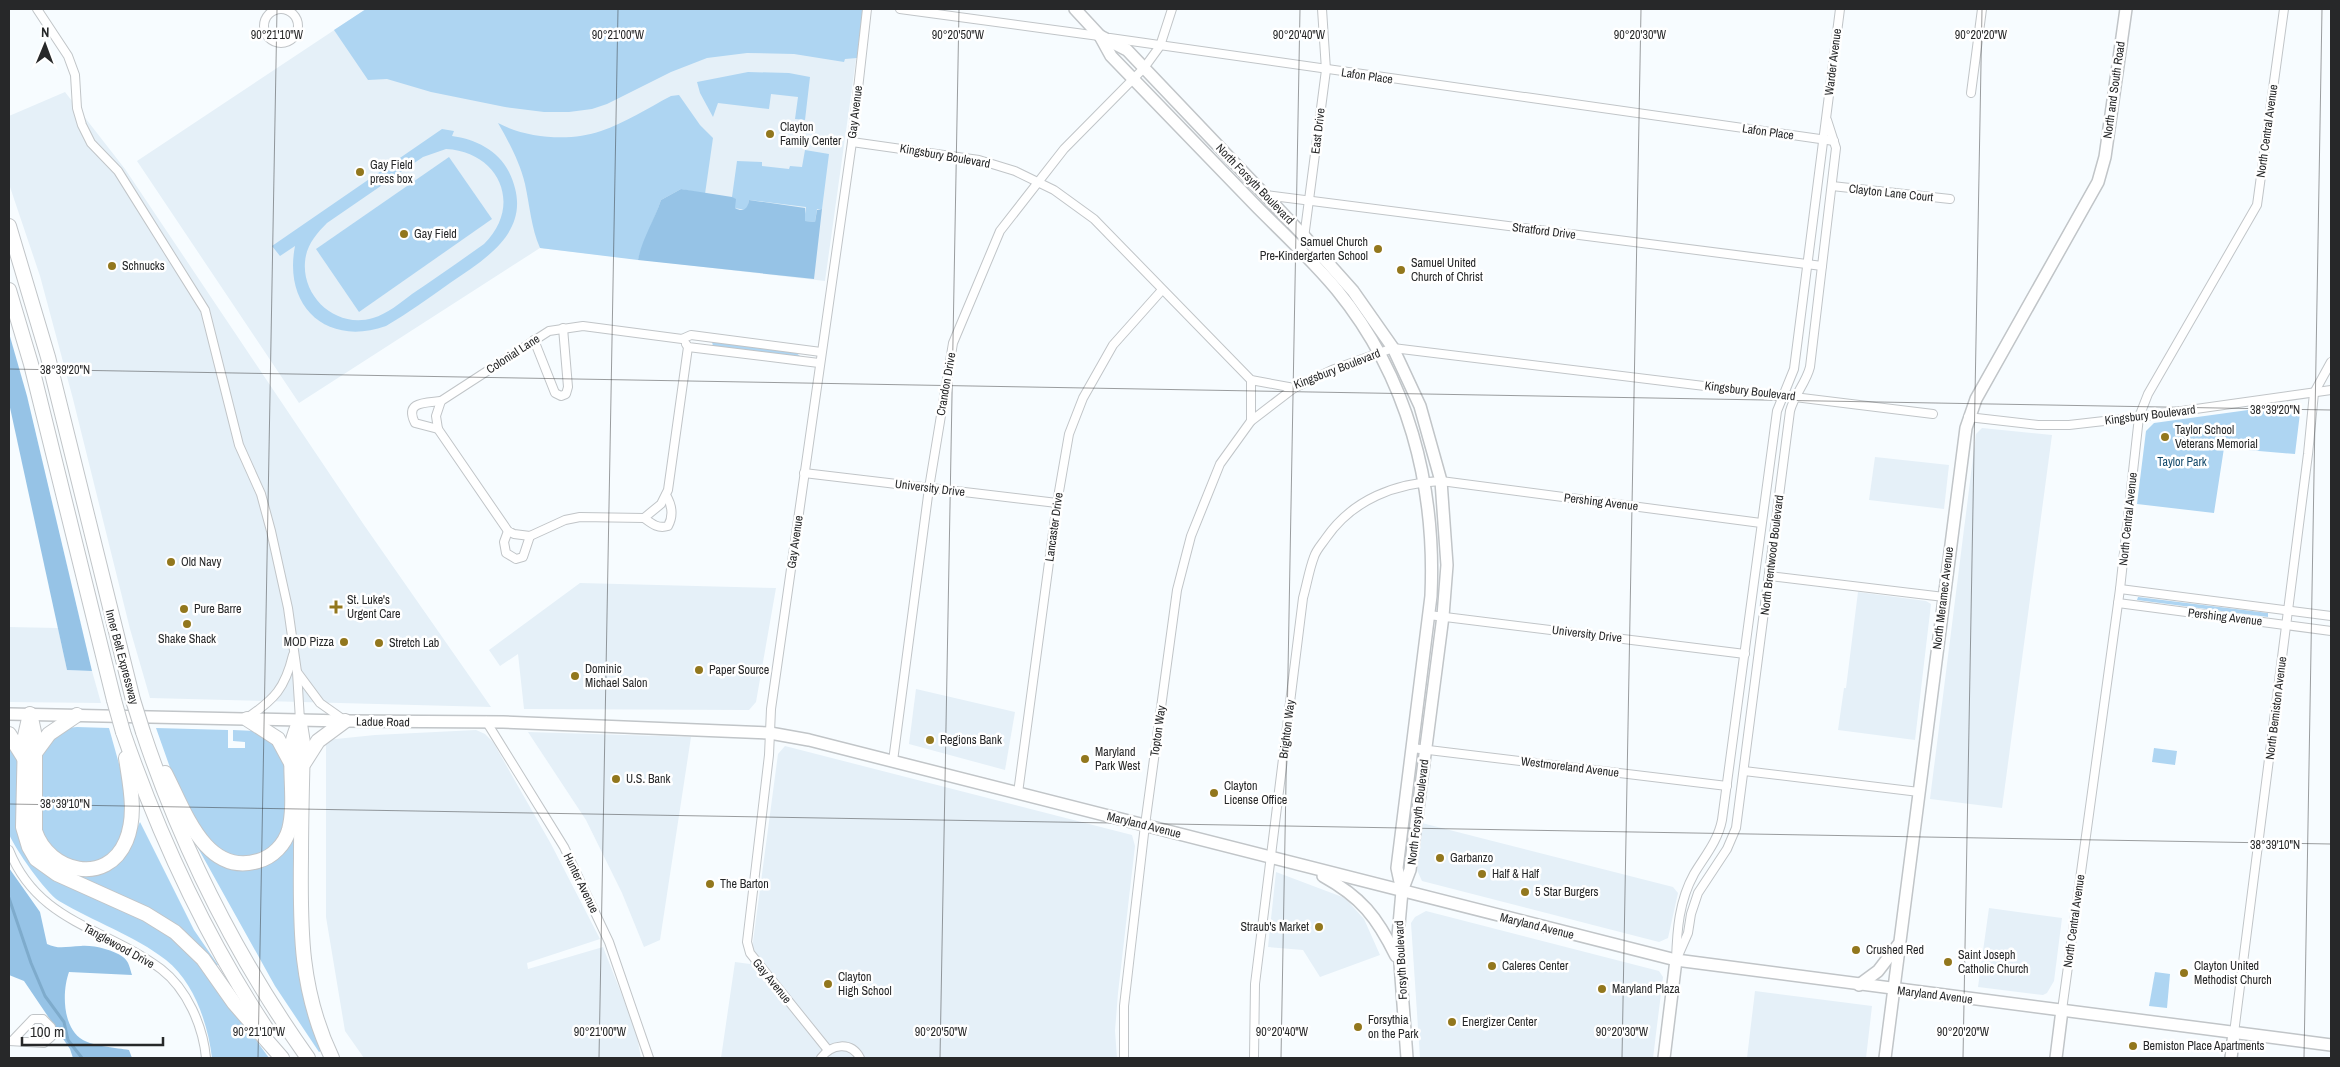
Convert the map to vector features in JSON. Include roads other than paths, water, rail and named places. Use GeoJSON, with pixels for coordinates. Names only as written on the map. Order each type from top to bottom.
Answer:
{"type":"FeatureCollection","features":[{"type":"Feature","properties":{"kind":"highway","name":"Inner Belt Expressway"},"geometry":{"type":"LineString","coordinates":[[9,226],[50,365],[132,700],[165,796],[208,890],[258,981],[308,1058]]}},
{"type":"Feature","properties":{"kind":"highway","name":"Inner Belt Expressway"},"geometry":{"type":"LineString","coordinates":[[9,290],[31,364],[123,732],[155,818],[186,888],[226,963],[284,1058]]}},
{"type":"Feature","properties":{"kind":"highway"},"geometry":{"type":"LineString","coordinates":[[30,714],[35,737],[30,756],[23,827],[29,847],[36,859],[44,867],[57,874],[146,914],[175,932],[203,959],[234,1003],[284,1058]]}},
{"type":"Feature","properties":{"kind":"highway"},"geometry":{"type":"LineString","coordinates":[[30,756],[49,734],[77,715]]}},
{"type":"Feature","properties":{"kind":"highway"},"geometry":{"type":"LineString","coordinates":[[247,719],[278,739],[297,764]]}},
{"type":"Feature","properties":{"kind":"highway"},"geometry":{"type":"LineString","coordinates":[[300,720],[292,744],[297,764],[302,953],[310,1002],[332,1058]]}},
{"type":"Feature","properties":{"kind":"highway"},"geometry":{"type":"LineString","coordinates":[[143,732],[203,843],[220,858],[232,863],[248,863],[263,860],[274,854],[286,838],[297,764],[318,741],[345,721]]}},
{"type":"Feature","properties":{"kind":"highway"},"geometry":{"type":"LineString","coordinates":[[9,734],[30,756],[35,832],[39,843],[49,856],[60,863],[71,868],[85,869],[96,867],[117,854],[125,844],[132,820],[132,804],[123,732]]}},
{"type":"Feature","properties":{"kind":"street"},"geometry":{"type":"LineString","coordinates":[[37,9],[68,56],[75,75],[77,108],[82,125],[91,143],[118,171],[205,310],[239,445],[265,505],[288,608],[297,672],[300,720]]}},
{"type":"Feature","properties":{"kind":"street"},"geometry":{"type":"LineString","coordinates":[[276,9],[292,13],[297,23],[296,34],[282,42],[272,40],[265,32],[264,26],[267,16],[276,9]]}},
{"type":"Feature","properties":{"kind":"street","name":"Gay Avenue"},"geometry":{"type":"LineString","coordinates":[[828,1050],[750,953],[746,942],[769,755],[771,709],[852,142],[867,9]]}},
{"type":"Feature","properties":{"kind":"street","name":"Lafon Place"},"geometry":{"type":"LineString","coordinates":[[900,9],[961,16],[1326,70],[1834,141]]}},
{"type":"Feature","properties":{"kind":"street"},"geometry":{"type":"LineString","coordinates":[[956,9],[961,16]]}},
{"type":"Feature","properties":{"kind":"street"},"geometry":{"type":"LineString","coordinates":[[1075,9],[1100,36]]}},
{"type":"Feature","properties":{"kind":"street","name":"Crandon Drive"},"geometry":{"type":"LineString","coordinates":[[892,761],[928,488],[953,342],[1000,230],[1076,136],[1144,68],[1160,46],[1172,9]]}},
{"type":"Feature","properties":{"kind":"street","name":"East Drive"},"geometry":{"type":"LineString","coordinates":[[1302,253],[1326,70],[1322,9]]}},
{"type":"Feature","properties":{"kind":"street","name":"Warder Avenue"},"geometry":{"type":"LineString","coordinates":[[1823,140],[1840,9]]}},
{"type":"Feature","properties":{"kind":"street"},"geometry":{"type":"LineString","coordinates":[[1971,93],[1982,9]]}},
{"type":"Feature","properties":{"kind":"street","name":"North and South Road"},"geometry":{"type":"LineString","coordinates":[[2102,171],[2126,9]]}},
{"type":"Feature","properties":{"kind":"street","name":"North Central Avenue"},"geometry":{"type":"LineString","coordinates":[[2056,1058],[2120,589],[2139,417],[2148,394],[2257,205],[2284,9]]}},
{"type":"Feature","properties":{"kind":"street","name":"North Forsyth Boulevard"},"geometry":{"type":"LineString","coordinates":[[1100,36],[1127,50],[1304,236],[1353,291],[1393,348],[1420,406],[1441,482],[1447,545],[1443,616],[1426,750],[1410,870],[1402,891]]}},
{"type":"Feature","properties":{"kind":"street","name":"North Forsyth Boulevard"},"geometry":{"type":"LineString","coordinates":[[1100,36],[1111,56],[1302,253],[1352,309],[1379,353],[1395,384],[1417,442],[1425,482],[1432,544],[1429,615],[1397,868],[1402,891]]}},
{"type":"Feature","properties":{"kind":"street","name":"Warder Avenue"},"geometry":{"type":"LineString","coordinates":[[1826,115],[1834,141]]}},
{"type":"Feature","properties":{"kind":"street","name":"North Brentwood Boulevard"},"geometry":{"type":"LineString","coordinates":[[1664,1058],[1680,910],[1687,887],[1719,832],[1727,786],[1776,411],[1794,369],[1823,140]]}},
{"type":"Feature","properties":{"kind":"street","name":"North Brentwood Boulevard"},"geometry":{"type":"LineString","coordinates":[[1676,960],[1688,933],[1691,914],[1698,893],[1727,849],[1734,834],[1744,770],[1790,410],[1805,382],[1810,367],[1832,186],[1836,148],[1834,141]]}},
{"type":"Feature","properties":{"kind":"street","name":"Kingsbury Boulevard"},"geometry":{"type":"LineString","coordinates":[[852,142],[979,160],[1015,171],[1038,181],[1069,199],[1094,219],[1252,380],[1294,388],[1332,370],[1393,348],[1783,394],[1933,414]]}},
{"type":"Feature","properties":{"kind":"street","name":"North Meramec Avenue"},"geometry":{"type":"LineString","coordinates":[[1885,1058],[1968,417],[1976,399],[2093,192],[2102,171]]}},
{"type":"Feature","properties":{"kind":"street","name":"Clayton Lane Court"},"geometry":{"type":"LineString","coordinates":[[1832,186],[1950,199]]}},
{"type":"Feature","properties":{"kind":"street","name":"Stratford Drive"},"geometry":{"type":"LineString","coordinates":[[1265,195],[1822,266]]}},
{"type":"Feature","properties":{"kind":"street","name":"Lancaster Drive"},"geometry":{"type":"LineString","coordinates":[[1018,793],[1057,503],[1069,434],[1083,398],[1113,345],[1162,290]]}},
{"type":"Feature","properties":{"kind":"street","name":"Colonial Lane"},"geometry":{"type":"LineString","coordinates":[[438,429],[415,422],[411,415],[412,409],[417,405],[441,401],[549,331],[563,328],[583,326],[682,339],[691,335],[821,352]]}},
{"type":"Feature","properties":{"kind":"street"},"geometry":{"type":"LineString","coordinates":[[534,340],[555,393],[561,396],[566,394],[568,386],[563,328]]}},
{"type":"Feature","properties":{"kind":"street"},"geometry":{"type":"LineString","coordinates":[[712,338],[708,345],[712,349]]}},
{"type":"Feature","properties":{"kind":"street"},"geometry":{"type":"LineString","coordinates":[[682,339],[688,346],[820,363]]}},
{"type":"Feature","properties":{"kind":"street"},"geometry":{"type":"LineString","coordinates":[[644,518],[661,504],[666,495],[688,346]]}},
{"type":"Feature","properties":{"kind":"street","name":"North Bemiston Avenue"},"geometry":{"type":"LineString","coordinates":[[2231,1058],[2308,454],[2314,393],[2331,362]]}},
{"type":"Feature","properties":{"kind":"street"},"geometry":{"type":"LineString","coordinates":[[1251,421],[1252,380]]}},
{"type":"Feature","properties":{"kind":"street","name":"Topton Way"},"geometry":{"type":"LineString","coordinates":[[1124,1058],[1124,1006],[1145,825],[1177,590],[1191,536],[1220,464],[1251,421],[1294,388]]}},
{"type":"Feature","properties":{"kind":"street","name":"Kingsbury Boulevard"},"geometry":{"type":"LineString","coordinates":[[1968,417],[2038,425],[2069,425],[2331,390]]}},
{"type":"Feature","properties":{"kind":"street"},"geometry":{"type":"LineString","coordinates":[[441,401],[436,416],[438,429],[508,531],[514,534],[530,536],[565,520],[580,517],[644,518],[654,526],[662,528],[668,526],[672,519],[672,508],[666,495]]}},
{"type":"Feature","properties":{"kind":"street","name":"University Drive"},"geometry":{"type":"LineString","coordinates":[[804,473],[1057,503]]}},
{"type":"Feature","properties":{"kind":"street","name":"Brighton Way"},"geometry":{"type":"LineString","coordinates":[[1254,1058],[1255,984],[1303,598],[1314,556],[1336,523],[1367,500],[1398,486],[1441,482]]}},
{"type":"Feature","properties":{"kind":"street","name":"Pershing Avenue"},"geometry":{"type":"LineString","coordinates":[[1441,482],[1761,523]]}},
{"type":"Feature","properties":{"kind":"street"},"geometry":{"type":"LineString","coordinates":[[508,531],[504,542],[506,553],[516,559],[523,557],[530,536]]}},
{"type":"Feature","properties":{"kind":"street"},"geometry":{"type":"LineString","coordinates":[[1769,576],[1944,597]]}},
{"type":"Feature","properties":{"kind":"street","name":"Pershing Avenue"},"geometry":{"type":"LineString","coordinates":[[2120,589],[2331,616]]}},
{"type":"Feature","properties":{"kind":"street","name":"Pershing Avenue"},"geometry":{"type":"LineString","coordinates":[[2118,603],[2331,631]]}},
{"type":"Feature","properties":{"kind":"street","name":"University Drive"},"geometry":{"type":"LineString","coordinates":[[1429,615],[1745,654]]}},
{"type":"Feature","properties":{"kind":"street"},"geometry":{"type":"LineString","coordinates":[[247,719],[268,704],[281,690],[294,651]]}},
{"type":"Feature","properties":{"kind":"street"},"geometry":{"type":"LineString","coordinates":[[297,672],[320,702],[345,721]]}},
{"type":"Feature","properties":{"kind":"street","name":"Ladue Road"},"geometry":{"type":"LineString","coordinates":[[9,714],[486,722],[757,731]]}},
{"type":"Feature","properties":{"kind":"street","name":"Hunter Avenue"},"geometry":{"type":"LineString","coordinates":[[486,722],[564,847],[609,942],[649,1058]]}},
{"type":"Feature","properties":{"kind":"street","name":"Maryland Avenue"},"geometry":{"type":"LineString","coordinates":[[757,731],[804,738],[1308,868],[1676,960],[1894,990],[2331,1045]]}},
{"type":"Feature","properties":{"kind":"street","name":"Westmoreland Avenue"},"geometry":{"type":"LineString","coordinates":[[1412,748],[1727,786]]}},
{"type":"Feature","properties":{"kind":"street"},"geometry":{"type":"LineString","coordinates":[[1744,770],[1919,792]]}},
{"type":"Feature","properties":{"kind":"street","name":"Tanglewood Drive"},"geometry":{"type":"LineString","coordinates":[[9,850],[19,871],[46,904],[161,969],[178,986],[196,1017],[204,1039],[206,1058]]}},
{"type":"Feature","properties":{"kind":"street"},"geometry":{"type":"LineString","coordinates":[[1308,868],[1346,889],[1366,908],[1386,938],[1401,966]]}},
{"type":"Feature","properties":{"kind":"street","name":"Forsyth Boulevard"},"geometry":{"type":"LineString","coordinates":[[1402,891],[1398,936],[1407,1058]]}},
{"type":"Feature","properties":{"kind":"street"},"geometry":{"type":"LineString","coordinates":[[1858,985],[1878,971],[1900,941]]}},
{"type":"Feature","properties":{"kind":"street"},"geometry":{"type":"LineString","coordinates":[[33,1019],[43,1020],[51,1027],[51,1037],[44,1043],[11,1040],[33,1019]]}},
{"type":"Feature","properties":{"kind":"street"},"geometry":{"type":"LineString","coordinates":[[821,1058],[828,1050],[835,1046],[845,1046],[852,1049],[860,1058]]}},
{"type":"Feature","properties":{"kind":"waterway"},"geometry":{"type":"LineString","coordinates":[[9,898],[31,963],[45,996],[64,1022],[68,1040],[82,1058]]}},
{"type":"Feature","properties":{"kind":"place","name":"Clayton Family Center"},"geometry":{"type":"Point","coordinates":[770,134]}},
{"type":"Feature","properties":{"kind":"place","name":"Gay Field press box"},"geometry":{"type":"Point","coordinates":[360,172]}},
{"type":"Feature","properties":{"kind":"place","name":"Gay Field"},"geometry":{"type":"Point","coordinates":[404,234]}},
{"type":"Feature","properties":{"kind":"place","name":"Samuel Church Pre-Kindergarten School"},"geometry":{"type":"Point","coordinates":[1378,249]}},
{"type":"Feature","properties":{"kind":"place","name":"Schnucks"},"geometry":{"type":"Point","coordinates":[112,266]}},
{"type":"Feature","properties":{"kind":"place","name":"Samuel United Church of Christ"},"geometry":{"type":"Point","coordinates":[1401,270]}},
{"type":"Feature","properties":{"kind":"place","name":"Taylor School Veterans Memorial"},"geometry":{"type":"Point","coordinates":[2165,437]}},
{"type":"Feature","properties":{"kind":"place","name":"Old Navy"},"geometry":{"type":"Point","coordinates":[171,562]}},
{"type":"Feature","properties":{"kind":"place","name":"St. Luke's Urgent Care"},"geometry":{"type":"Point","coordinates":[336,607]}},
{"type":"Feature","properties":{"kind":"place","name":"Pure Barre"},"geometry":{"type":"Point","coordinates":[184,609]}},
{"type":"Feature","properties":{"kind":"place","name":"Shake Shack"},"geometry":{"type":"Point","coordinates":[187,624]}},
{"type":"Feature","properties":{"kind":"place","name":"MOD Pizza"},"geometry":{"type":"Point","coordinates":[344,642]}},
{"type":"Feature","properties":{"kind":"place","name":"Stretch Lab"},"geometry":{"type":"Point","coordinates":[379,643]}},
{"type":"Feature","properties":{"kind":"place","name":"Paper Source"},"geometry":{"type":"Point","coordinates":[699,670]}},
{"type":"Feature","properties":{"kind":"place","name":"Dominic Michael Salon"},"geometry":{"type":"Point","coordinates":[575,676]}},
{"type":"Feature","properties":{"kind":"place","name":"Regions Bank"},"geometry":{"type":"Point","coordinates":[930,740]}},
{"type":"Feature","properties":{"kind":"place","name":"Maryland Park West"},"geometry":{"type":"Point","coordinates":[1085,759]}},
{"type":"Feature","properties":{"kind":"place","name":"U.S. Bank"},"geometry":{"type":"Point","coordinates":[616,779]}},
{"type":"Feature","properties":{"kind":"place","name":"Clayton License Office"},"geometry":{"type":"Point","coordinates":[1214,793]}},
{"type":"Feature","properties":{"kind":"place","name":"Garbanzo"},"geometry":{"type":"Point","coordinates":[1440,858]}},
{"type":"Feature","properties":{"kind":"place","name":"Half & Half"},"geometry":{"type":"Point","coordinates":[1482,874]}},
{"type":"Feature","properties":{"kind":"place","name":"The Barton"},"geometry":{"type":"Point","coordinates":[710,884]}},
{"type":"Feature","properties":{"kind":"place","name":"5 Star Burgers"},"geometry":{"type":"Point","coordinates":[1525,892]}},
{"type":"Feature","properties":{"kind":"place","name":"Straub's Market"},"geometry":{"type":"Point","coordinates":[1319,927]}},
{"type":"Feature","properties":{"kind":"place","name":"Crushed Red"},"geometry":{"type":"Point","coordinates":[1856,950]}},
{"type":"Feature","properties":{"kind":"place","name":"Saint Joseph Catholic Church"},"geometry":{"type":"Point","coordinates":[1948,962]}},
{"type":"Feature","properties":{"kind":"place","name":"Caleres Center"},"geometry":{"type":"Point","coordinates":[1492,966]}},
{"type":"Feature","properties":{"kind":"place","name":"Clayton United Methodist Church"},"geometry":{"type":"Point","coordinates":[2184,973]}},
{"type":"Feature","properties":{"kind":"place","name":"Clayton High School"},"geometry":{"type":"Point","coordinates":[828,984]}},
{"type":"Feature","properties":{"kind":"place","name":"Maryland Plaza"},"geometry":{"type":"Point","coordinates":[1602,989]}},
{"type":"Feature","properties":{"kind":"place","name":"Energizer Center"},"geometry":{"type":"Point","coordinates":[1452,1022]}},
{"type":"Feature","properties":{"kind":"place","name":"Forsythia on the Park"},"geometry":{"type":"Point","coordinates":[1358,1027]}},
{"type":"Feature","properties":{"kind":"place","name":"Bemiston Place Apartments"},"geometry":{"type":"Point","coordinates":[2133,1046]}},
{"type":"Feature","properties":{"kind":"park label","name":"Taylor Park"},"geometry":{"type":"Point","coordinates":[2182,462]}}]}
